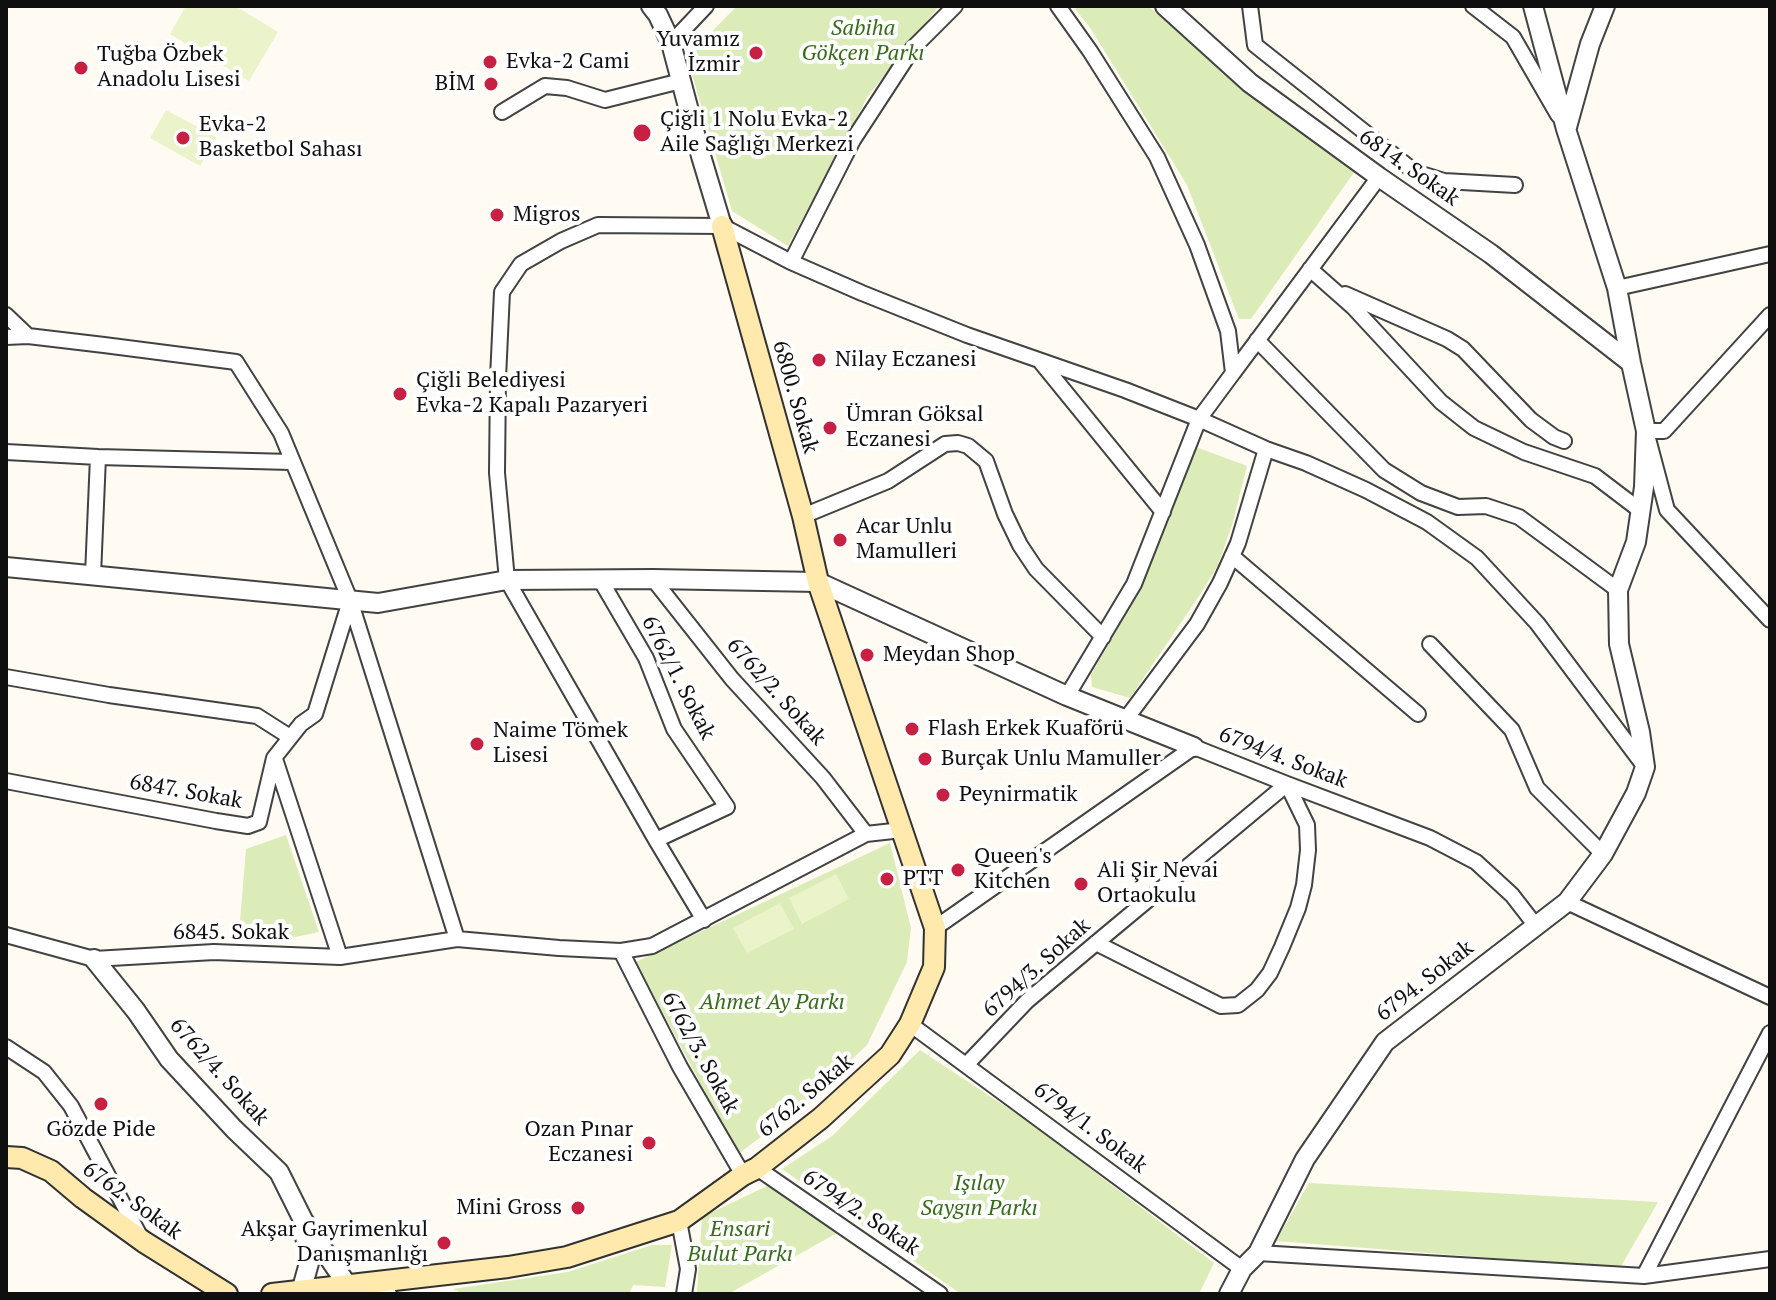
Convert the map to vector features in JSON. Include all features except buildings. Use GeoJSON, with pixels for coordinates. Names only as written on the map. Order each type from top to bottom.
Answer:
{"type":"FeatureCollection","features":[{"type":"Feature","properties":{"kind":"main road","name":"6800. Sokak"},"geometry":{"type":"LineString","coordinates":[[722,226],[803,516],[818,582]]}},
{"type":"Feature","properties":{"kind":"main road","name":"6762. Sokak"},"geometry":{"type":"LineString","coordinates":[[272,1294],[348,1286],[383,1288],[567,1257],[679,1221],[821,1118],[890,1055],[910,1024],[934,967],[935,928],[818,582]]}},
{"type":"Feature","properties":{"kind":"main road","name":"6762. Sokak"},"geometry":{"type":"LineString","coordinates":[[6,1157],[22,1158],[51,1171],[144,1242],[227,1294]]}},
{"type":"Feature","properties":{"kind":"street"},"geometry":{"type":"LineString","coordinates":[[651,6],[671,43],[722,226]]}},
{"type":"Feature","properties":{"kind":"street"},"geometry":{"type":"LineString","coordinates":[[671,43],[706,6]]}},
{"type":"Feature","properties":{"kind":"street"},"geometry":{"type":"LineString","coordinates":[[791,262],[853,140],[913,48],[955,6]]}},
{"type":"Feature","properties":{"kind":"street"},"geometry":{"type":"LineString","coordinates":[[1058,6],[1157,157],[1197,245],[1228,331],[1233,373]]}},
{"type":"Feature","properties":{"kind":"street","name":"6814. Sokak"},"geometry":{"type":"LineString","coordinates":[[1165,6],[1250,83],[1491,254],[1631,363]]}},
{"type":"Feature","properties":{"kind":"street"},"geometry":{"type":"LineString","coordinates":[[1250,6],[1255,45],[1415,172],[1444,181],[1515,185]]}},
{"type":"Feature","properties":{"kind":"street"},"geometry":{"type":"LineString","coordinates":[[1473,6],[1513,37],[1566,129]]}},
{"type":"Feature","properties":{"kind":"street"},"geometry":{"type":"LineString","coordinates":[[1533,6],[1566,129],[1617,288],[1646,431],[1667,510],[1770,620]]}},
{"type":"Feature","properties":{"kind":"street"},"geometry":{"type":"LineString","coordinates":[[1566,129],[1590,44],[1605,6]]}},
{"type":"Feature","properties":{"kind":"street"},"geometry":{"type":"LineString","coordinates":[[502,112],[545,86],[567,88],[605,100],[681,81]]}},
{"type":"Feature","properties":{"kind":"street"},"geometry":{"type":"LineString","coordinates":[[1067,696],[1134,584],[1199,419],[1379,177]]}},
{"type":"Feature","properties":{"kind":"street"},"geometry":{"type":"LineString","coordinates":[[704,920],[507,580],[497,473],[502,292],[521,264],[561,241],[598,225],[722,226],[791,262],[862,293],[967,335],[1199,419],[1366,490],[1427,522],[1477,558],[1537,623],[1645,767]]}},
{"type":"Feature","properties":{"kind":"street"},"geometry":{"type":"LineString","coordinates":[[1617,288],[1770,254]]}},
{"type":"Feature","properties":{"kind":"street"},"geometry":{"type":"LineString","coordinates":[[1310,269],[1353,307],[1441,402],[1474,428],[1524,452],[1595,476],[1641,511]]}},
{"type":"Feature","properties":{"kind":"street"},"geometry":{"type":"LineString","coordinates":[[1330,287],[1463,349],[1531,420],[1564,441]]}},
{"type":"Feature","properties":{"kind":"street"},"geometry":{"type":"LineString","coordinates":[[6,315],[28,336]]}},
{"type":"Feature","properties":{"kind":"street"},"geometry":{"type":"LineString","coordinates":[[1646,431],[1664,431],[1770,315]]}},
{"type":"Feature","properties":{"kind":"street"},"geometry":{"type":"LineString","coordinates":[[6,337],[28,336],[236,362],[281,433],[350,600],[457,939]]}},
{"type":"Feature","properties":{"kind":"street"},"geometry":{"type":"LineString","coordinates":[[1257,340],[1384,470],[1421,493],[1458,507],[1486,506],[1519,517],[1618,590]]}},
{"type":"Feature","properties":{"kind":"street"},"geometry":{"type":"LineString","coordinates":[[1039,361],[1163,512]]}},
{"type":"Feature","properties":{"kind":"street"},"geometry":{"type":"LineString","coordinates":[[1645,767],[1619,644],[1618,590],[1636,542],[1644,487],[1646,431]]}},
{"type":"Feature","properties":{"kind":"street"},"geometry":{"type":"LineString","coordinates":[[803,516],[888,481],[945,444],[968,446],[986,461],[1005,514],[1036,569],[1103,637]]}},
{"type":"Feature","properties":{"kind":"street"},"geometry":{"type":"LineString","coordinates":[[1126,719],[1197,624],[1220,583],[1232,556],[1266,449]]}},
{"type":"Feature","properties":{"kind":"street"},"geometry":{"type":"LineString","coordinates":[[6,452],[291,462]]}},
{"type":"Feature","properties":{"kind":"street"},"geometry":{"type":"LineString","coordinates":[[93,575],[98,457]]}},
{"type":"Feature","properties":{"kind":"street"},"geometry":{"type":"LineString","coordinates":[[1232,556],[1418,714]]}},
{"type":"Feature","properties":{"kind":"street"},"geometry":{"type":"LineString","coordinates":[[6,567],[378,603],[507,580],[818,582],[1067,696],[1194,747]]}},
{"type":"Feature","properties":{"kind":"street","name":"6762/2. Sokak"},"geometry":{"type":"LineString","coordinates":[[653,579],[732,679],[823,778],[866,834]]}},
{"type":"Feature","properties":{"kind":"street","name":"6762/1. Sokak"},"geometry":{"type":"LineString","coordinates":[[601,581],[646,658],[674,729],[727,807],[656,840]]}},
{"type":"Feature","properties":{"kind":"street","name":"6847. Sokak"},"geometry":{"type":"LineString","coordinates":[[6,781],[248,826],[259,822],[274,758],[301,724],[315,714],[350,600]]}},
{"type":"Feature","properties":{"kind":"street"},"geometry":{"type":"LineString","coordinates":[[1430,644],[1512,730],[1537,788],[1603,854]]}},
{"type":"Feature","properties":{"kind":"street"},"geometry":{"type":"LineString","coordinates":[[6,677],[257,716],[290,737]]}},
{"type":"Feature","properties":{"kind":"street","name":"6794/4. Sokak"},"geometry":{"type":"LineString","coordinates":[[935,928],[1194,747],[1430,838],[1476,862],[1512,895],[1536,926]]}},
{"type":"Feature","properties":{"kind":"street"},"geometry":{"type":"LineString","coordinates":[[274,758],[340,957]]}},
{"type":"Feature","properties":{"kind":"street","name":"6794. Sokak"},"geometry":{"type":"LineString","coordinates":[[1229,1294],[1242,1269],[1258,1253],[1305,1159],[1385,1042],[1567,902],[1603,854],[1636,793],[1645,767]]}},
{"type":"Feature","properties":{"kind":"street"},"geometry":{"type":"LineString","coordinates":[[1096,943],[1221,1006],[1238,1005],[1257,990],[1270,973],[1282,947],[1304,885],[1307,825],[1287,784]]}},
{"type":"Feature","properties":{"kind":"street","name":"6794/3. Sokak"},"geometry":{"type":"LineString","coordinates":[[967,1064],[1027,1001],[1287,784]]}},
{"type":"Feature","properties":{"kind":"street"},"geometry":{"type":"LineString","coordinates":[[866,834],[902,830]]}},
{"type":"Feature","properties":{"kind":"street","name":"6845. Sokak"},"geometry":{"type":"LineString","coordinates":[[6,935],[94,959],[214,952],[340,957],[457,939],[621,951],[652,946],[866,834]]}},
{"type":"Feature","properties":{"kind":"street"},"geometry":{"type":"LineString","coordinates":[[1567,902],[1770,997]]}},
{"type":"Feature","properties":{"kind":"street","name":"6762/3. Sokak"},"geometry":{"type":"LineString","coordinates":[[621,951],[680,1067],[750,1172]]}},
{"type":"Feature","properties":{"kind":"street","name":"6762/4. Sokak"},"geometry":{"type":"LineString","coordinates":[[94,959],[169,1059],[279,1172],[303,1220],[348,1286]]}},
{"type":"Feature","properties":{"kind":"street","name":"6794/1. Sokak"},"geometry":{"type":"LineString","coordinates":[[910,1024],[1242,1269]]}},
{"type":"Feature","properties":{"kind":"street"},"geometry":{"type":"LineString","coordinates":[[1644,1276],[1770,1033]]}},
{"type":"Feature","properties":{"kind":"street"},"geometry":{"type":"LineString","coordinates":[[6,1047],[44,1072],[71,1106],[144,1242]]}},
{"type":"Feature","properties":{"kind":"street","name":"6794/2. Sokak"},"geometry":{"type":"LineString","coordinates":[[750,1172],[940,1294]]}},
{"type":"Feature","properties":{"kind":"street","name":"6762/4. Sokak"},"geometry":{"type":"LineString","coordinates":[[301,1292],[309,1263],[303,1220]]}},
{"type":"Feature","properties":{"kind":"street"},"geometry":{"type":"LineString","coordinates":[[679,1221],[688,1269],[684,1294]]}},
{"type":"Feature","properties":{"kind":"street"},"geometry":{"type":"LineString","coordinates":[[1258,1253],[1644,1276],[1770,1259]]}},
{"type":"Feature","properties":{"kind":"green space"},"geometry":{"type":"Polygon","coordinates":[[[186,6],[235,6],[278,32],[249,81],[170,34],[186,6]]]}},
{"type":"Feature","properties":{"kind":"green space","name":"Sabiha Gökçen Parkı"},"geometry":{"type":"Polygon","coordinates":[[[737,6],[939,6],[868,96],[788,246],[732,211],[687,57],[737,6]]]}},
{"type":"Feature","properties":{"kind":"green space"},"geometry":{"type":"Polygon","coordinates":[[[1073,6],[1148,6],[1355,171],[1251,319],[1239,319],[1187,185],[1091,29],[1073,6]]]}},
{"type":"Feature","properties":{"kind":"green space","name":"Evka-2 Basketbol Sahası"},"geometry":{"type":"Polygon","coordinates":[[[166,110],[216,137],[200,166],[150,138],[166,110]]]}},
{"type":"Feature","properties":{"kind":"green space"},"geometry":{"type":"Polygon","coordinates":[[[1196,447],[1247,466],[1218,565],[1130,698],[1092,687],[1091,675],[1141,588],[1196,447]]]}},
{"type":"Feature","properties":{"kind":"green space"},"geometry":{"type":"Polygon","coordinates":[[[286,835],[319,932],[295,937],[239,933],[246,849],[286,835]]]}},
{"type":"Feature","properties":{"kind":"green space","name":"Ahmet Ay Parkı"},"geometry":{"type":"Polygon","coordinates":[[[890,843],[911,928],[907,962],[867,1045],[805,1104],[738,1154],[636,962],[890,843]]]}},
{"type":"Feature","properties":{"kind":"green space"},"geometry":{"type":"Polygon","coordinates":[[[836,874],[849,899],[802,924],[789,898],[836,874]]]}},
{"type":"Feature","properties":{"kind":"green space"},"geometry":{"type":"Polygon","coordinates":[[[780,903],[794,929],[747,953],[733,928],[780,903]]]}},
{"type":"Feature","properties":{"kind":"green space","name":"Işılay Saygın Parkı"},"geometry":{"type":"Polygon","coordinates":[[[920,1050],[1029,1122],[1214,1263],[1199,1294],[961,1294],[782,1169],[832,1136],[920,1050]]]}},
{"type":"Feature","properties":{"kind":"green space"},"geometry":{"type":"Polygon","coordinates":[[[1309,1183],[1658,1202],[1620,1268],[1276,1241],[1309,1183]]]}},
{"type":"Feature","properties":{"kind":"green space","name":"Ensari Bulut Parkı"},"geometry":{"type":"Polygon","coordinates":[[[769,1185],[837,1233],[728,1294],[697,1294],[702,1217],[769,1185]]]}},
{"type":"Feature","properties":{"kind":"green space"},"geometry":{"type":"Polygon","coordinates":[[[652,1245],[672,1245],[665,1287],[633,1285],[629,1294],[464,1294],[453,1289],[568,1272],[652,1245]]]}},
{"type":"Feature","properties":{"kind":"place","name":"Yuvamız İzmir"},"geometry":{"type":"Point","coordinates":[756,53]}},
{"type":"Feature","properties":{"kind":"place","name":"Evka-2 Cami"},"geometry":{"type":"Point","coordinates":[490,62]}},
{"type":"Feature","properties":{"kind":"place","name":"Tuğba Özbek Anadolu Lisesi"},"geometry":{"type":"Point","coordinates":[81,68]}},
{"type":"Feature","properties":{"kind":"place","name":"BİM"},"geometry":{"type":"Point","coordinates":[491,84]}},
{"type":"Feature","properties":{"kind":"place","name":"Çiğli 1 Nolu Evka-2 Aile Sağlığı Merkezi"},"geometry":{"type":"Point","coordinates":[642,133]}},
{"type":"Feature","properties":{"kind":"place","name":"Evka-2 Basketbol Sahası"},"geometry":{"type":"Point","coordinates":[183,138]}},
{"type":"Feature","properties":{"kind":"place","name":"Migros"},"geometry":{"type":"Point","coordinates":[497,215]}},
{"type":"Feature","properties":{"kind":"place","name":"Nilay Eczanesi"},"geometry":{"type":"Point","coordinates":[819,360]}},
{"type":"Feature","properties":{"kind":"place","name":"Çiğli Belediyesi Evka-2 Kapalı Pazaryeri"},"geometry":{"type":"Point","coordinates":[400,394]}},
{"type":"Feature","properties":{"kind":"place","name":"Ümran Göksal Eczanesi"},"geometry":{"type":"Point","coordinates":[830,428]}},
{"type":"Feature","properties":{"kind":"place","name":"Acar Unlu Mamulleri"},"geometry":{"type":"Point","coordinates":[840,540]}},
{"type":"Feature","properties":{"kind":"place","name":"Meydan Shop"},"geometry":{"type":"Point","coordinates":[867,655]}},
{"type":"Feature","properties":{"kind":"place","name":"Flash Erkek Kuaförü"},"geometry":{"type":"Point","coordinates":[912,729]}},
{"type":"Feature","properties":{"kind":"place","name":"Naime Tömek Lisesi"},"geometry":{"type":"Point","coordinates":[477,744]}},
{"type":"Feature","properties":{"kind":"place","name":"Burçak Unlu Mamuller"},"geometry":{"type":"Point","coordinates":[925,759]}},
{"type":"Feature","properties":{"kind":"place","name":"Peynirmatik"},"geometry":{"type":"Point","coordinates":[943,795]}},
{"type":"Feature","properties":{"kind":"place","name":"Queen's Kitchen"},"geometry":{"type":"Point","coordinates":[958,870]}},
{"type":"Feature","properties":{"kind":"place","name":"PTT"},"geometry":{"type":"Point","coordinates":[887,879]}},
{"type":"Feature","properties":{"kind":"place","name":"Ali Şir Nevai Ortaokulu"},"geometry":{"type":"Point","coordinates":[1081,884]}},
{"type":"Feature","properties":{"kind":"place","name":"Gözde Pide"},"geometry":{"type":"Point","coordinates":[101,1104]}},
{"type":"Feature","properties":{"kind":"place","name":"Ozan Pınar Eczanesi"},"geometry":{"type":"Point","coordinates":[649,1143]}},
{"type":"Feature","properties":{"kind":"place","name":"Mini Gross"},"geometry":{"type":"Point","coordinates":[578,1208]}},
{"type":"Feature","properties":{"kind":"place","name":"Akşar Gayrimenkul Danışmanlığı"},"geometry":{"type":"Point","coordinates":[444,1243]}}]}
